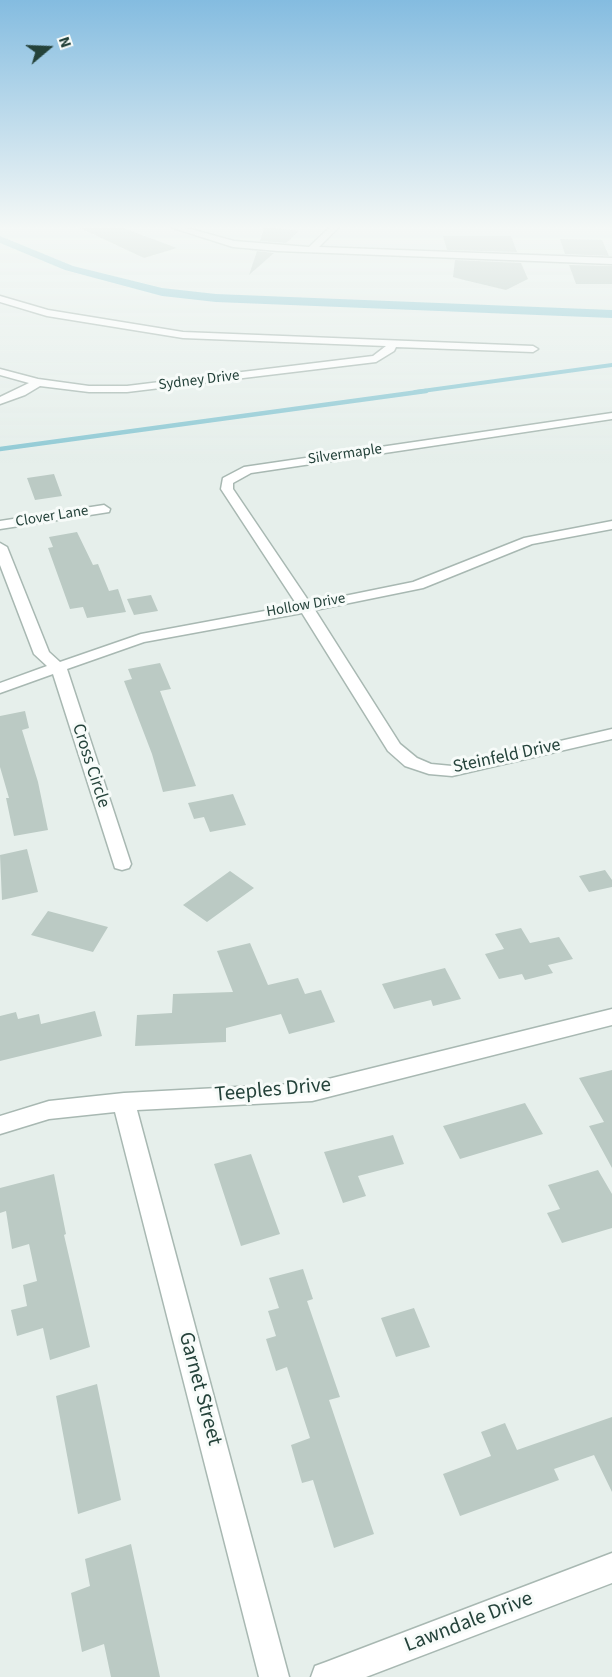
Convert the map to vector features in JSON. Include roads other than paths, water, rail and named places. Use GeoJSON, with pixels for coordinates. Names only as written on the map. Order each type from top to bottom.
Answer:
{"type":"FeatureCollection","features":[{"type":"Feature","properties":{"kind":"street"},"geometry":{"type":"LineString","coordinates":[[24,306],[47,313],[183,334],[533,349]]}},
{"type":"Feature","properties":{"kind":"street","name":"Sydney Drive"},"geometry":{"type":"LineString","coordinates":[[0,372],[38,382],[89,389],[127,389],[376,359],[390,349],[392,344]]}},
{"type":"Feature","properties":{"kind":"street"},"geometry":{"type":"LineString","coordinates":[[0,401],[21,393],[38,382]]}},
{"type":"Feature","properties":{"kind":"street","name":"Silvermaple"},"geometry":{"type":"LineString","coordinates":[[305,606],[227,489],[227,481],[248,470],[612,416]]}},
{"type":"Feature","properties":{"kind":"street","name":"Clover Lane"},"geometry":{"type":"LineString","coordinates":[[0,525],[104,509]]}},
{"type":"Feature","properties":{"kind":"street","name":"Hollow Drive"},"geometry":{"type":"LineString","coordinates":[[0,688],[59,669],[141,638],[418,585],[529,542],[612,525]]}},
{"type":"Feature","properties":{"kind":"street"},"geometry":{"type":"LineString","coordinates":[[0,547],[42,654],[59,669]]}},
{"type":"Feature","properties":{"kind":"street","name":"Steinfeld Drive"},"geometry":{"type":"LineString","coordinates":[[305,606],[394,747],[411,762],[429,769],[452,771],[612,734]]}},
{"type":"Feature","properties":{"kind":"street","name":"Cross Circle"},"geometry":{"type":"LineString","coordinates":[[59,669],[122,864]]}},
{"type":"Feature","properties":{"kind":"street","name":"Teeples Drive"},"geometry":{"type":"LineString","coordinates":[[0,1125],[49,1110],[124,1102],[312,1092],[612,1017]]}},
{"type":"Feature","properties":{"kind":"street","name":"Garnet Street"},"geometry":{"type":"LineString","coordinates":[[124,1102],[274,1677]]}},
{"type":"Feature","properties":{"kind":"street","name":"Lawndale Drive"},"geometry":{"type":"LineString","coordinates":[[326,1677],[612,1568]]}},
{"type":"Feature","properties":{"kind":"waterway"},"geometry":{"type":"LineString","coordinates":[[420,306],[612,314]]}},
{"type":"Feature","properties":{"kind":"waterway"},"geometry":{"type":"LineString","coordinates":[[415,392],[612,365]]}},
{"type":"Feature","properties":{"kind":"waterway"},"geometry":{"type":"LineString","coordinates":[[0,449],[426,391]]}}]}
